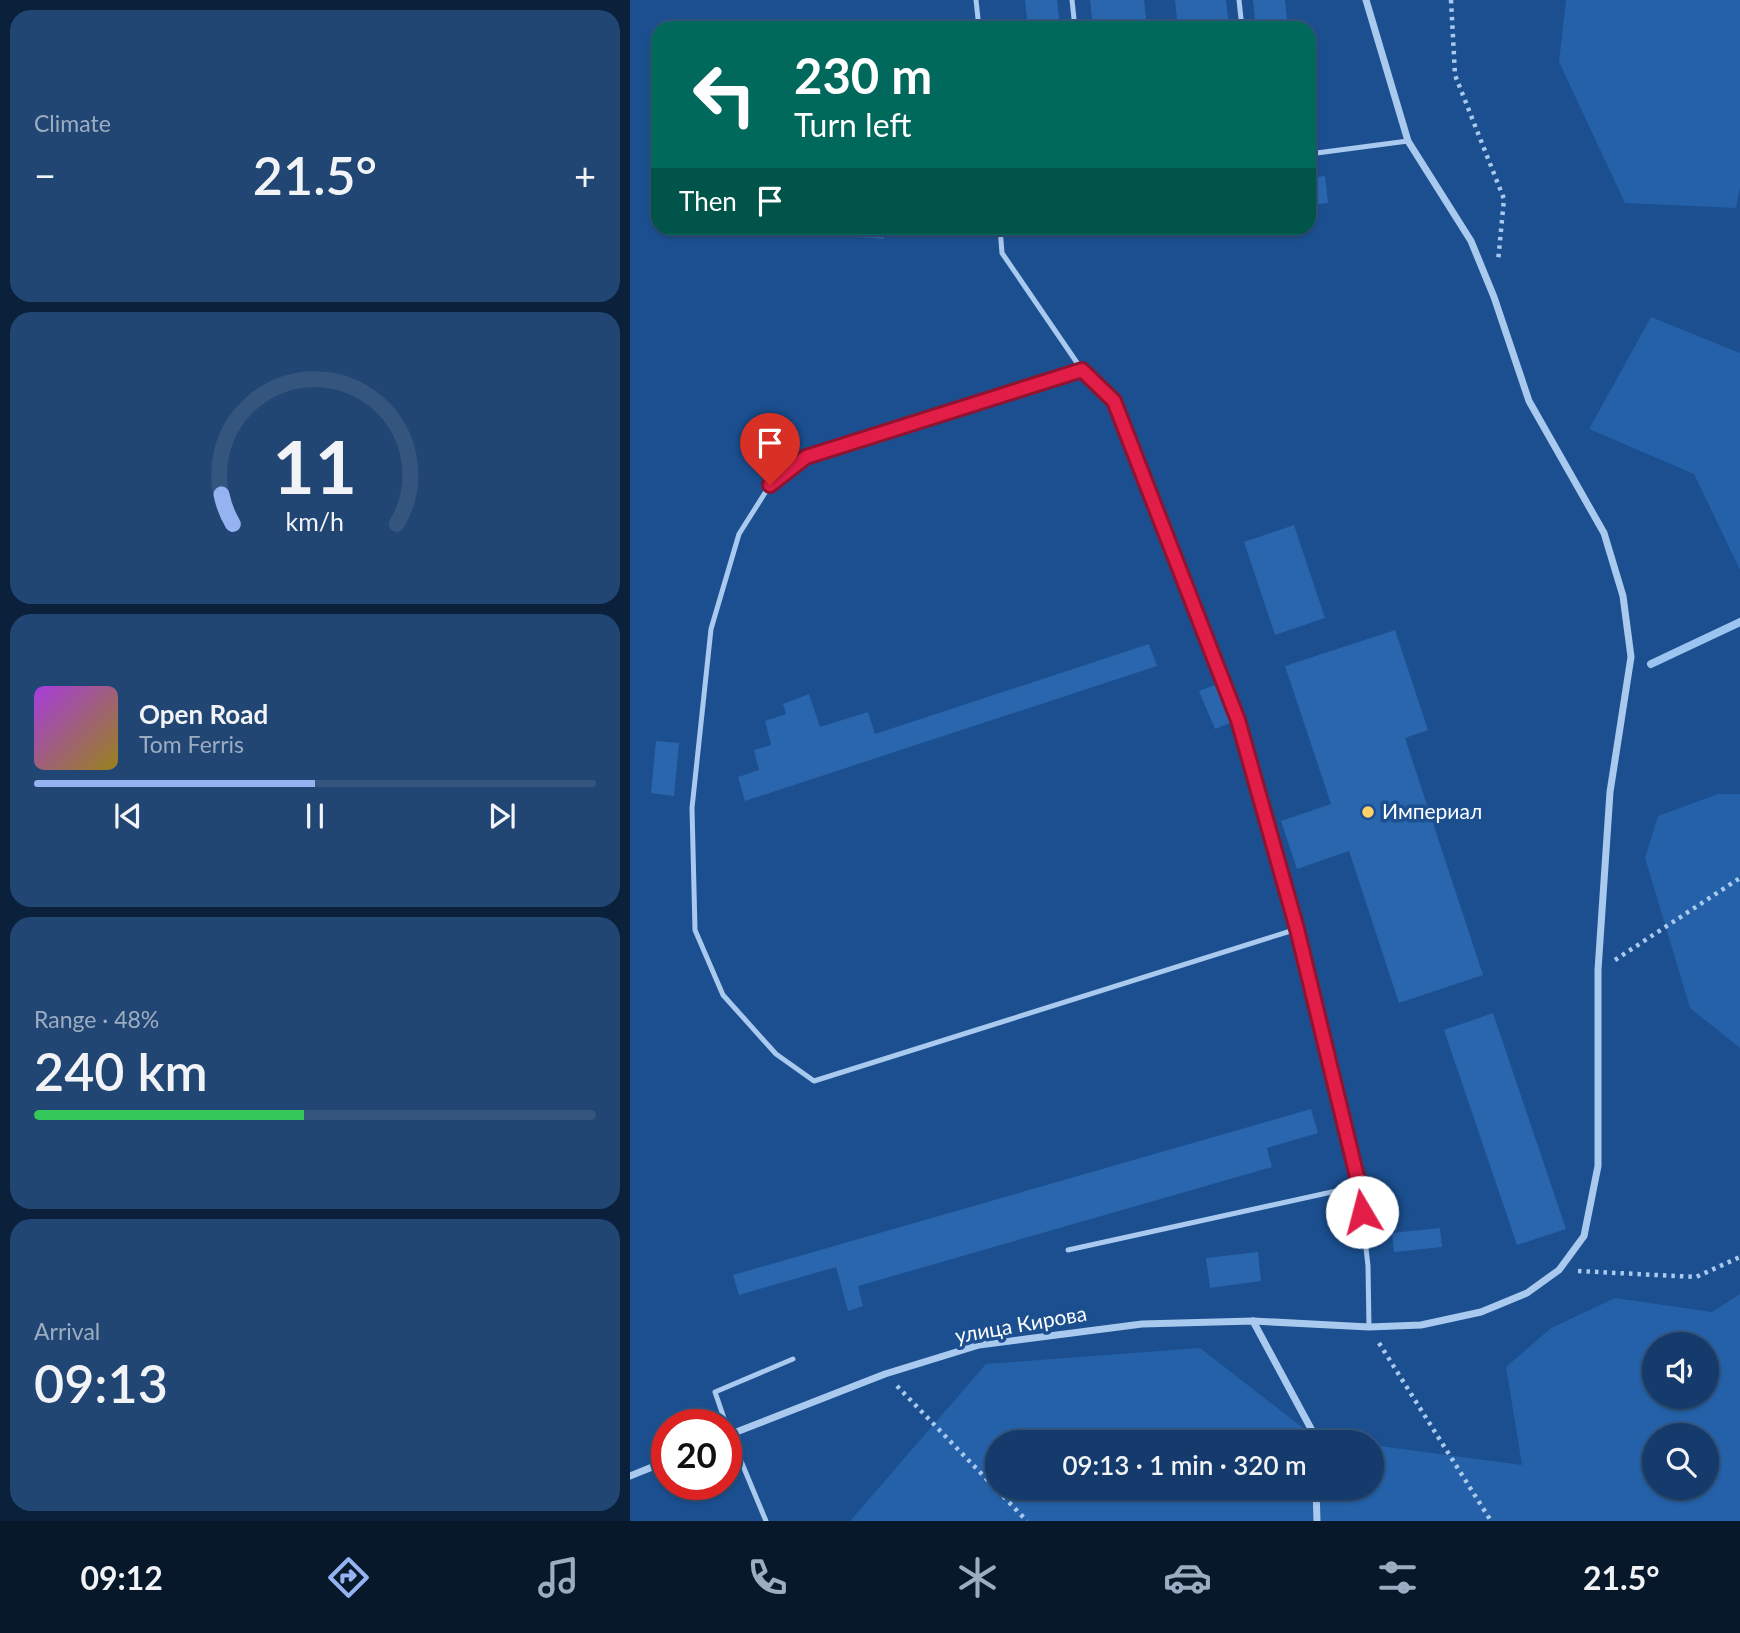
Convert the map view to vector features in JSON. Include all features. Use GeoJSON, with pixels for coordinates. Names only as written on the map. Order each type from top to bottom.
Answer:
{"type":"FeatureCollection","features":[{"type":"Feature","properties":{"kind":"street","name":"улица Кирова"},"geometry":{"type":"LineString","coordinates":[[742,1430],[885,1374],[979,1345],[1142,1324],[1253,1321],[1369,1327],[1421,1325],[1481,1312],[1527,1293],[1559,1270],[1584,1236],[1598,1166],[1598,971],[1609,792],[1630,657],[1623,596],[1604,533],[1529,401],[1494,297],[1471,241],[1408,141],[1366,0]]}},
{"type":"Feature","properties":{"kind":"street"},"geometry":{"type":"LineString","coordinates":[[1253,1321],[1312,1430]]}},
{"type":"Feature","properties":{"kind":"street"},"geometry":{"type":"LineString","coordinates":[[630,1476],[651,1467]]}},
{"type":"Feature","properties":{"kind":"street"},"geometry":{"type":"LineString","coordinates":[[1317,1500],[1317,1521]]}},
{"type":"Feature","properties":{"kind":"lane"},"geometry":{"type":"LineString","coordinates":[[976,0],[978,21]]}},
{"type":"Feature","properties":{"kind":"lane"},"geometry":{"type":"LineString","coordinates":[[1072,0],[1074,21]]}},
{"type":"Feature","properties":{"kind":"lane"},"geometry":{"type":"LineString","coordinates":[[1239,0],[1241,21]]}},
{"type":"Feature","properties":{"kind":"lane"},"geometry":{"type":"LineString","coordinates":[[1316,153],[1408,141]]}},
{"type":"Feature","properties":{"kind":"lane"},"geometry":{"type":"LineString","coordinates":[[1001,235],[1002,253],[1082,370],[1114,401],[1238,720],[1297,929],[1359,1185],[1368,1266],[1369,1327]]}},
{"type":"Feature","properties":{"kind":"lane"},"geometry":{"type":"LineString","coordinates":[[1082,370],[806,457],[770,485],[739,534],[711,629],[692,808],[695,930],[723,995],[775,1054],[814,1082],[1297,929]]}},
{"type":"Feature","properties":{"kind":"lane"},"geometry":{"type":"LineString","coordinates":[[1068,1250],[1359,1185]]}},
{"type":"Feature","properties":{"kind":"lane"},"geometry":{"type":"LineString","coordinates":[[721,1409],[715,1392],[793,1359]]}},
{"type":"Feature","properties":{"kind":"lane"},"geometry":{"type":"LineString","coordinates":[[742,1467],[766,1521]]}},
{"type":"Feature","properties":{"kind":"path"},"geometry":{"type":"LineString","coordinates":[[1451,0],[1455,75],[1504,199],[1494,297]]}},
{"type":"Feature","properties":{"kind":"path"},"geometry":{"type":"LineString","coordinates":[[1598,971],[1740,878]]}},
{"type":"Feature","properties":{"kind":"path"},"geometry":{"type":"LineString","coordinates":[[1559,1270],[1696,1277],[1740,1257]]}},
{"type":"Feature","properties":{"kind":"path"},"geometry":{"type":"LineString","coordinates":[[1369,1327],[1491,1521]]}},
{"type":"Feature","properties":{"kind":"path"},"geometry":{"type":"LineString","coordinates":[[885,1374],[1027,1521]]}},
{"type":"Feature","properties":{"kind":"shaded area"},"geometry":{"type":"Polygon","coordinates":[[[1566,0],[1740,0],[1740,188],[1736,208],[1625,203],[1559,62],[1566,0]]]}},
{"type":"Feature","properties":{"kind":"shaded area"},"geometry":{"type":"Polygon","coordinates":[[[1651,317],[1740,353],[1740,570],[1694,474],[1589,429],[1651,317]]]}},
{"type":"Feature","properties":{"kind":"shaded area"},"geometry":{"type":"Polygon","coordinates":[[[1718,794],[1740,794],[1740,1048],[1690,1008],[1645,858],[1658,816],[1718,794]]]}},
{"type":"Feature","properties":{"kind":"shaded area"},"geometry":{"type":"Polygon","coordinates":[[[1740,1294],[1740,1521],[850,1521],[986,1364],[1200,1348],[1306,1430],[985,1430],[985,1500],[1384,1500],[1384,1447],[1522,1465],[1506,1367],[1551,1328],[1615,1298],[1712,1312],[1740,1294]]]}},
{"type":"Feature","properties":{"kind":"building"},"geometry":{"type":"Polygon","coordinates":[[[1025,0],[1057,0],[1059,21],[1027,21],[1025,0]]]}},
{"type":"Feature","properties":{"kind":"building"},"geometry":{"type":"Polygon","coordinates":[[[1090,0],[1144,0],[1146,21],[1092,21],[1090,0]]]}},
{"type":"Feature","properties":{"kind":"building"},"geometry":{"type":"Polygon","coordinates":[[[1175,0],[1226,0],[1228,21],[1177,21],[1175,0]]]}},
{"type":"Feature","properties":{"kind":"building"},"geometry":{"type":"Polygon","coordinates":[[[1253,0],[1285,0],[1287,21],[1255,21],[1253,0]]]}},
{"type":"Feature","properties":{"kind":"building"},"geometry":{"type":"Polygon","coordinates":[[[1325,176],[1328,203],[1316,204],[1316,177],[1325,176]]]}},
{"type":"Feature","properties":{"kind":"building"},"geometry":{"type":"Polygon","coordinates":[[[830,235],[884,235],[884,239],[830,235]]]}},
{"type":"Feature","properties":{"kind":"building"},"geometry":{"type":"Polygon","coordinates":[[[1294,525],[1325,618],[1275,635],[1244,542],[1294,525]]]}},
{"type":"Feature","properties":{"kind":"building","name":"Империал"},"geometry":{"type":"Polygon","coordinates":[[[1395,630],[1428,730],[1405,738],[1483,975],[1399,1003],[1349,851],[1297,869],[1281,821],[1331,804],[1285,666],[1395,630]]]}},
{"type":"Feature","properties":{"kind":"building"},"geometry":{"type":"Polygon","coordinates":[[[1149,644],[1157,666],[745,801],[738,777],[759,770],[754,750],[771,745],[765,721],[786,714],[783,704],[809,694],[820,727],[868,712],[875,734],[1149,644]]]}},
{"type":"Feature","properties":{"kind":"building"},"geometry":{"type":"Polygon","coordinates":[[[1215,685],[1230,723],[1215,729],[1199,691],[1215,685]]]}},
{"type":"Feature","properties":{"kind":"building"},"geometry":{"type":"Polygon","coordinates":[[[656,741],[679,743],[674,796],[651,793],[656,741]]]}},
{"type":"Feature","properties":{"kind":"building"},"geometry":{"type":"Polygon","coordinates":[[[1493,1013],[1566,1229],[1517,1245],[1444,1030],[1493,1013]]]}},
{"type":"Feature","properties":{"kind":"building"},"geometry":{"type":"Polygon","coordinates":[[[1311,1109],[1318,1133],[1267,1148],[1272,1167],[858,1286],[863,1306],[848,1311],[836,1267],[739,1295],[733,1275],[1311,1109]]]}},
{"type":"Feature","properties":{"kind":"building"},"geometry":{"type":"Polygon","coordinates":[[[1440,1228],[1442,1247],[1394,1252],[1392,1233],[1440,1228]]]}},
{"type":"Feature","properties":{"kind":"building"},"geometry":{"type":"Polygon","coordinates":[[[1258,1252],[1261,1281],[1210,1288],[1206,1258],[1258,1252]]]}},
{"type":"Feature","properties":{"kind":"waterway"},"geometry":{"type":"LineString","coordinates":[[1651,664],[1740,622]]}},
{"type":"Feature","properties":{"kind":"place","name":"Империал"},"geometry":{"type":"Point","coordinates":[1368,812]}},
{"type":"Feature","properties":{"kind":"route"},"geometry":{"type":"LineString","coordinates":[[770,485],[806,457],[1082,370],[1114,401],[1238,720],[1297,929],[1359,1185],[1362,1212]]}}]}
